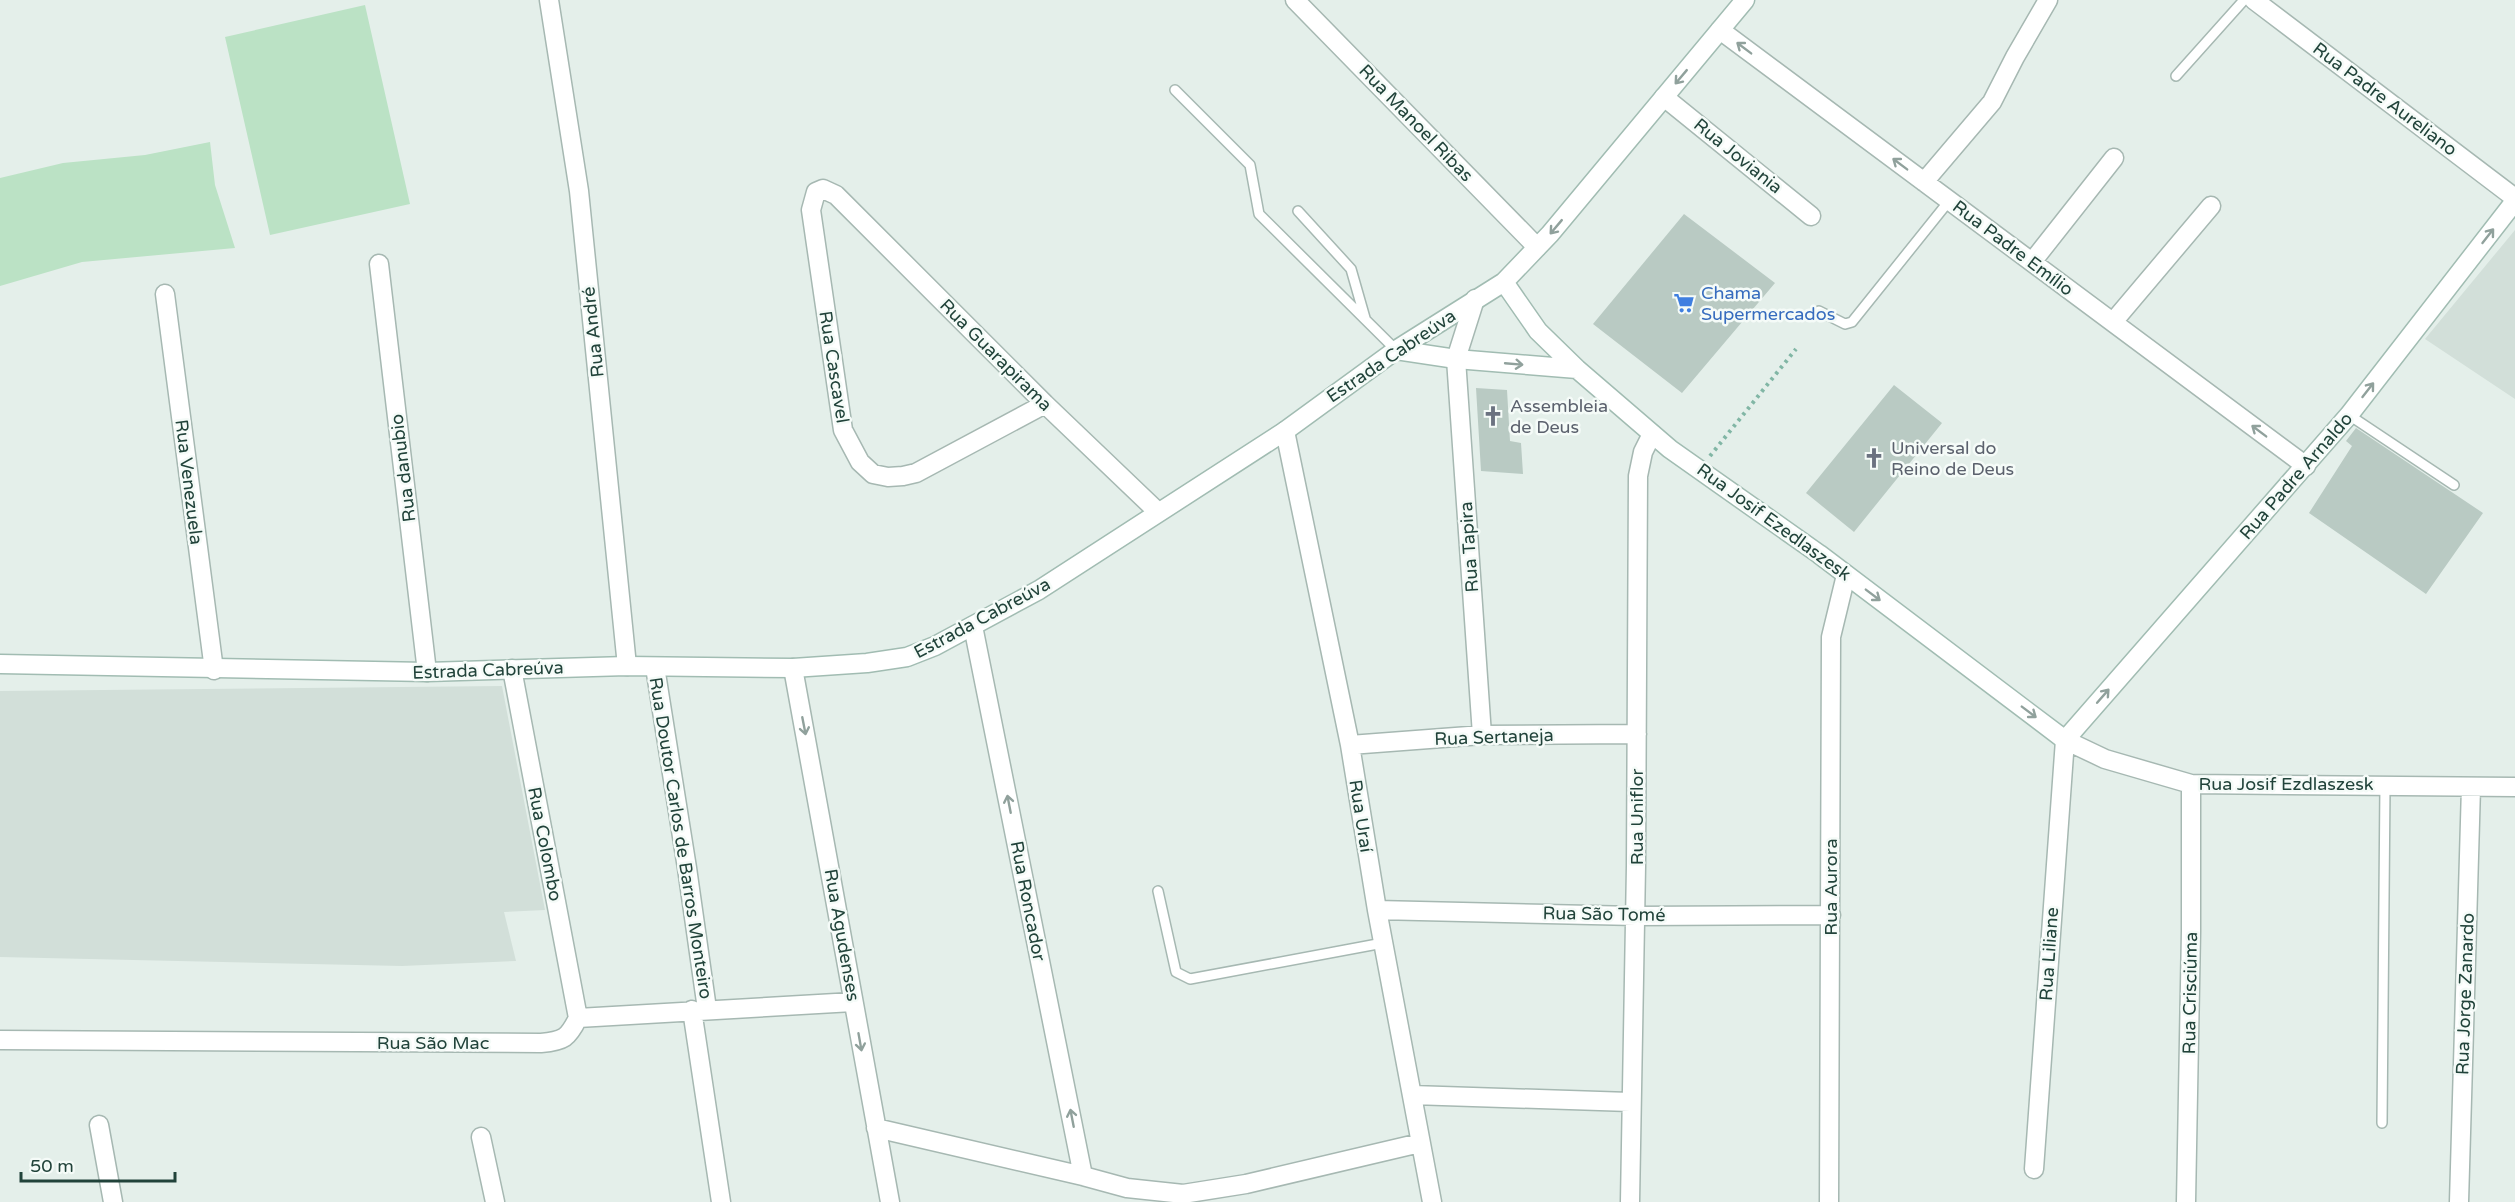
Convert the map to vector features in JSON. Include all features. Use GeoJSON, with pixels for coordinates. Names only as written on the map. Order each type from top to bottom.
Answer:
{"type":"FeatureCollection","features":[{"type":"Feature","properties":{"kind":"street","name":"Rua André"},"geometry":{"type":"LineString","coordinates":[[549,0],[579,190],[627,666]]}},
{"type":"Feature","properties":{"kind":"street","name":"Rua Manoel Ribas"},"geometry":{"type":"LineString","coordinates":[[1294,0],[1537,247]]}},
{"type":"Feature","properties":{"kind":"street","name":"Estrada Cabreúva"},"geometry":{"type":"LineString","coordinates":[[0,664],[214,670],[427,672],[627,666],[793,668],[867,663],[907,657],[935,646],[1039,590],[1285,431],[1396,350],[1504,282],[1537,247],[1745,0]]}},
{"type":"Feature","properties":{"kind":"street"},"geometry":{"type":"LineString","coordinates":[[1924,182],[1992,102],[2014,57],[2048,0]]}},
{"type":"Feature","properties":{"kind":"street","name":"Rua Padre Aureliano"},"geometry":{"type":"LineString","coordinates":[[2254,0],[2515,199]]}},
{"type":"Feature","properties":{"kind":"street","name":"Rua Padre Emílio"},"geometry":{"type":"LineString","coordinates":[[1720,30],[2306,466]]}},
{"type":"Feature","properties":{"kind":"street","name":"Rua Joviania"},"geometry":{"type":"LineString","coordinates":[[1664,97],[1811,216]]}},
{"type":"Feature","properties":{"kind":"street"},"geometry":{"type":"LineString","coordinates":[[2032,262],[2114,158]]}},
{"type":"Feature","properties":{"kind":"street","name":"Rua Cascavel"},"geometry":{"type":"LineString","coordinates":[[836,195],[823,189],[816,192],[811,210],[843,430],[860,462],[873,474],[888,477],[916,473],[1045,404]]}},
{"type":"Feature","properties":{"kind":"street","name":"Rua Guarapirama"},"geometry":{"type":"LineString","coordinates":[[836,195],[1045,404],[1158,512]]}},
{"type":"Feature","properties":{"kind":"street","name":"Rua Padre Arnaldo"},"geometry":{"type":"LineString","coordinates":[[2065,740],[2349,415],[2515,199]]}},
{"type":"Feature","properties":{"kind":"street"},"geometry":{"type":"LineString","coordinates":[[2113,322],[2211,206]]}},
{"type":"Feature","properties":{"kind":"street","name":"Rua danubio"},"geometry":{"type":"LineString","coordinates":[[379,264],[427,672]]}},
{"type":"Feature","properties":{"kind":"street","name":"Rua Josif Ezedlaszesk"},"geometry":{"type":"LineString","coordinates":[[1504,282],[1538,331],[1576,369],[1652,434],[1846,574],[2065,740]]}},
{"type":"Feature","properties":{"kind":"street","name":"Rua Venezuela"},"geometry":{"type":"LineString","coordinates":[[165,294],[214,670]]}},
{"type":"Feature","properties":{"kind":"street"},"geometry":{"type":"LineString","coordinates":[[1456,359],[1475,299]]}},
{"type":"Feature","properties":{"kind":"street"},"geometry":{"type":"LineString","coordinates":[[1396,350],[1456,359],[1576,369]]}},
{"type":"Feature","properties":{"kind":"street","name":"Rua Tapira"},"geometry":{"type":"LineString","coordinates":[[1456,359],[1482,735]]}},
{"type":"Feature","properties":{"kind":"street","name":"Rua Uraí"},"geometry":{"type":"LineString","coordinates":[[1285,431],[1350,745],[1377,910],[1432,1202]]}},
{"type":"Feature","properties":{"kind":"street","name":"Rua Uniflor"},"geometry":{"type":"LineString","coordinates":[[1630,1202],[1630,1102],[1636,916],[1638,476],[1643,452],[1652,434]]}},
{"type":"Feature","properties":{"kind":"street","name":"Rua Aurora"},"geometry":{"type":"LineString","coordinates":[[1829,1202],[1831,637],[1846,574]]}},
{"type":"Feature","properties":{"kind":"street","name":"Rua Roncador"},"geometry":{"type":"LineString","coordinates":[[973,626],[1083,1176]]}},
{"type":"Feature","properties":{"kind":"street","name":"Rua Doutor Carlos de Barros Monteiro"},"geometry":{"type":"LineString","coordinates":[[655,667],[687,868],[699,1010],[721,1202]]}},
{"type":"Feature","properties":{"kind":"street","name":"Rua Agudenses"},"geometry":{"type":"LineString","coordinates":[[793,668],[890,1202]]}},
{"type":"Feature","properties":{"kind":"street","name":"Rua Colombo"},"geometry":{"type":"LineString","coordinates":[[512,669],[578,1018]]}},
{"type":"Feature","properties":{"kind":"street","name":"Rua Sertaneja"},"geometry":{"type":"LineString","coordinates":[[1350,745],[1482,735],[1637,734]]}},
{"type":"Feature","properties":{"kind":"street","name":"Rua Josif Ezdlaszesk"},"geometry":{"type":"LineString","coordinates":[[2065,740],[2105,759],[2191,784],[2385,784],[2515,788]]}},
{"type":"Feature","properties":{"kind":"street","name":"Rua Liliane"},"geometry":{"type":"LineString","coordinates":[[2034,1168],[2065,740]]}},
{"type":"Feature","properties":{"kind":"street","name":"Rua Crisciúma"},"geometry":{"type":"LineString","coordinates":[[2186,1202],[2191,784]]}},
{"type":"Feature","properties":{"kind":"street","name":"Rua Jorge Zanardo"},"geometry":{"type":"LineString","coordinates":[[2459,1202],[2471,787]]}},
{"type":"Feature","properties":{"kind":"street","name":"Rua São Tomé"},"geometry":{"type":"LineString","coordinates":[[1377,910],[1636,916],[1831,915]]}},
{"type":"Feature","properties":{"kind":"street"},"geometry":{"type":"LineString","coordinates":[[578,1018],[853,1002]]}},
{"type":"Feature","properties":{"kind":"street","name":"Rua São Mac"},"geometry":{"type":"LineString","coordinates":[[0,1040],[541,1043],[559,1042],[571,1033],[578,1018]]}},
{"type":"Feature","properties":{"kind":"street"},"geometry":{"type":"LineString","coordinates":[[1412,1095],[1630,1102]]}},
{"type":"Feature","properties":{"kind":"street"},"geometry":{"type":"LineString","coordinates":[[99,1125],[113,1202]]}},
{"type":"Feature","properties":{"kind":"street"},"geometry":{"type":"LineString","coordinates":[[876,1128],[1127,1188],[1183,1194],[1247,1193],[1420,1143]]}},
{"type":"Feature","properties":{"kind":"street"},"geometry":{"type":"LineString","coordinates":[[482,1137],[495,1202]]}},
{"type":"Feature","properties":{"kind":"lane"},"geometry":{"type":"LineString","coordinates":[[2175,76],[2244,0]]}},
{"type":"Feature","properties":{"kind":"lane"},"geometry":{"type":"LineString","coordinates":[[1175,90],[1250,165],[1259,214],[1396,350]]}},
{"type":"Feature","properties":{"kind":"lane"},"geometry":{"type":"LineString","coordinates":[[1819,311],[1845,324],[1852,322],[1949,201]]}},
{"type":"Feature","properties":{"kind":"lane"},"geometry":{"type":"LineString","coordinates":[[1298,211],[1351,269],[1365,319]]}},
{"type":"Feature","properties":{"kind":"lane"},"geometry":{"type":"LineString","coordinates":[[2349,415],[2454,485]]}},
{"type":"Feature","properties":{"kind":"lane"},"geometry":{"type":"LineString","coordinates":[[2382,1123],[2385,784]]}},
{"type":"Feature","properties":{"kind":"lane"},"geometry":{"type":"LineString","coordinates":[[1158,891],[1176,972],[1190,980],[1383,943]]}},
{"type":"Feature","properties":{"kind":"path"},"geometry":{"type":"LineString","coordinates":[[1700,468],[1796,349]]}},
{"type":"Feature","properties":{"kind":"shaded area"},"geometry":{"type":"Polygon","coordinates":[[[2515,230],[2515,399],[2425,339],[2515,230]]]}},
{"type":"Feature","properties":{"kind":"shaded area"},"geometry":{"type":"Polygon","coordinates":[[[502,686],[545,910],[504,912],[516,961],[402,966],[0,957],[0,691],[502,686]]]}},
{"type":"Feature","properties":{"kind":"green space"},"geometry":{"type":"Polygon","coordinates":[[[365,5],[410,204],[270,235],[225,37],[365,5]]]}},
{"type":"Feature","properties":{"kind":"green space"},"geometry":{"type":"Polygon","coordinates":[[[210,142],[215,185],[235,248],[82,262],[0,286],[0,178],[63,163],[145,155],[210,142]]]}},
{"type":"Feature","properties":{"kind":"building","name":"Chama Supermercados"},"geometry":{"type":"Polygon","coordinates":[[[1684,214],[1775,283],[1682,393],[1593,324],[1684,214]]]}},
{"type":"Feature","properties":{"kind":"building","name":"Universal do Reino de Deus"},"geometry":{"type":"Polygon","coordinates":[[[1894,385],[1942,423],[1854,532],[1806,493],[1894,385]]]}},
{"type":"Feature","properties":{"kind":"building","name":"Assembleia de Deus"},"geometry":{"type":"Polygon","coordinates":[[[1476,388],[1507,390],[1510,441],[1521,443],[1523,474],[1481,471],[1476,388]]]}},
{"type":"Feature","properties":{"kind":"building"},"geometry":{"type":"Polygon","coordinates":[[[2356,428],[2483,513],[2426,594],[2309,513],[2352,446],[2346,441],[2356,428]]]}},
{"type":"Feature","properties":{"kind":"place","name":"Chama Supermercados"},"geometry":{"type":"Point","coordinates":[1684,303]}},
{"type":"Feature","properties":{"kind":"place","name":"Assembleia de Deus"},"geometry":{"type":"Point","coordinates":[1493,416]}},
{"type":"Feature","properties":{"kind":"place","name":"Universal do Reino de Deus"},"geometry":{"type":"Point","coordinates":[1874,458]}}]}
